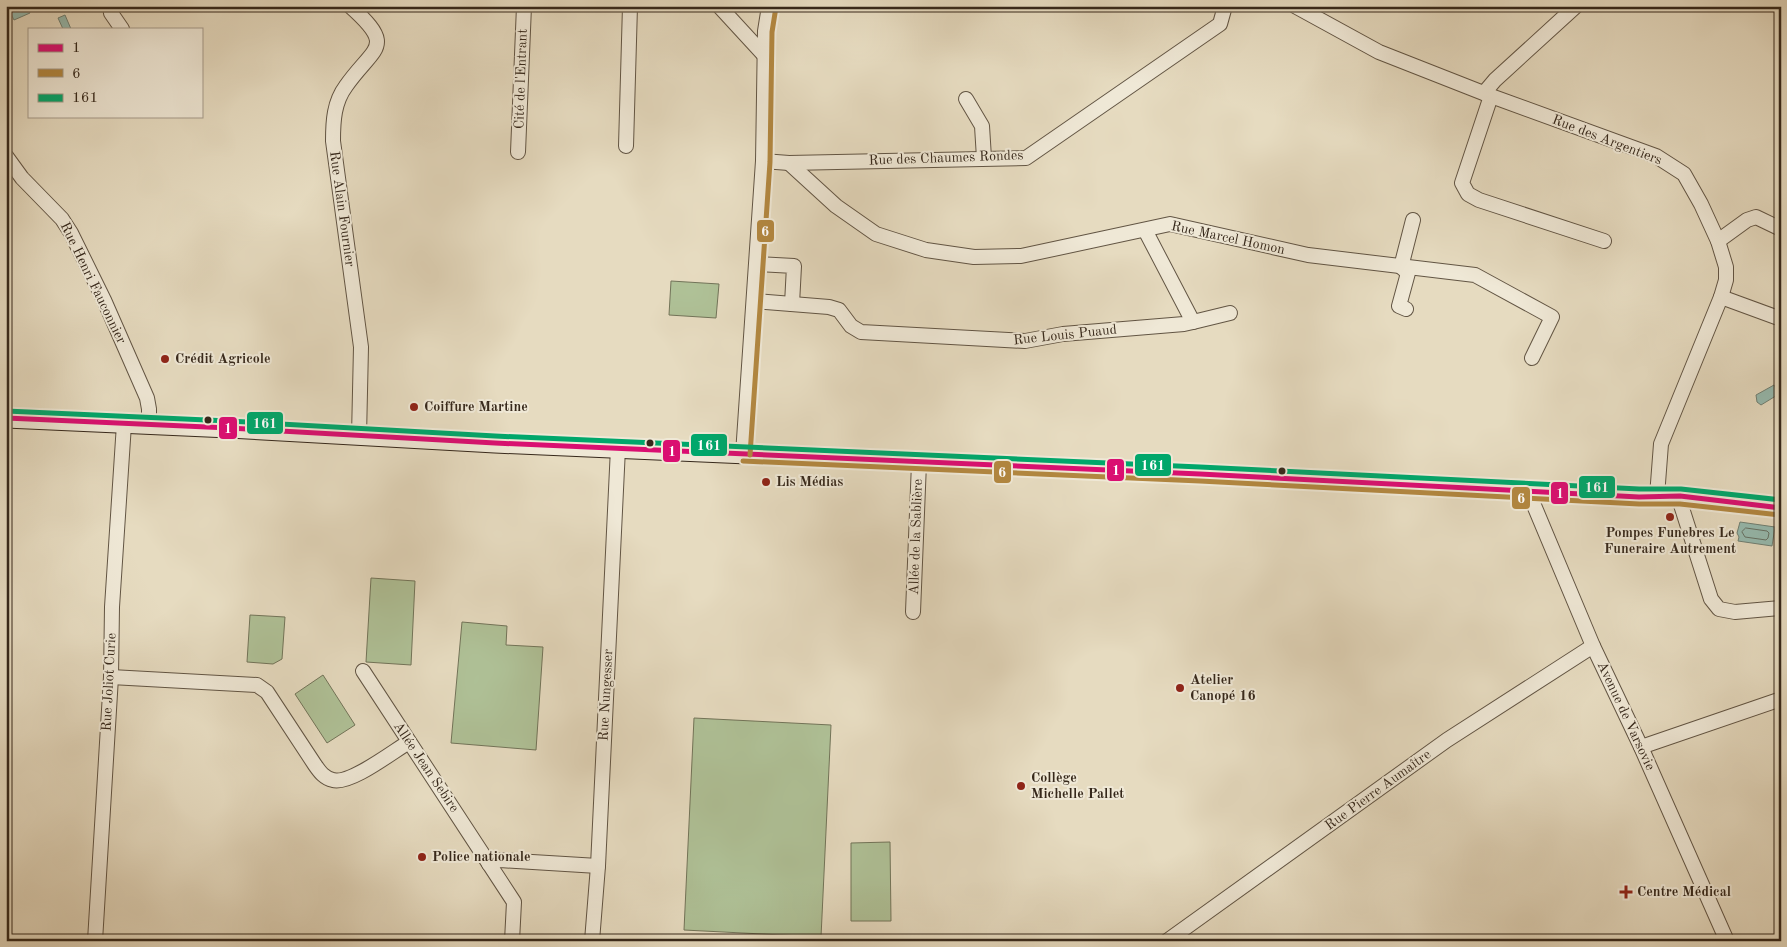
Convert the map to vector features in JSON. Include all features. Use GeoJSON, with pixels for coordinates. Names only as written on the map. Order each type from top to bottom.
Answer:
{"type":"FeatureCollection","features":[{"type":"Feature","properties":{"kind":"street"},"geometry":{"type":"LineString","coordinates":[[110,6],[111,13],[121,28]]}},
{"type":"Feature","properties":{"kind":"street","name":"Rue Alain Fournier"},"geometry":{"type":"LineString","coordinates":[[350,6],[369,23],[377,42],[375,52],[346,86],[336,106],[333,124],[333,141],[361,347],[359,436]]}},
{"type":"Feature","properties":{"kind":"street","name":"Cité de l'Entrant"},"geometry":{"type":"LineString","coordinates":[[518,152],[524,6]]}},
{"type":"Feature","properties":{"kind":"street"},"geometry":{"type":"LineString","coordinates":[[626,146],[630,6]]}},
{"type":"Feature","properties":{"kind":"street"},"geometry":{"type":"LineString","coordinates":[[719,6],[765,56]]}},
{"type":"Feature","properties":{"kind":"street"},"geometry":{"type":"LineString","coordinates":[[743,454],[757,264],[763,160],[765,31],[769,6]]}},
{"type":"Feature","properties":{"kind":"street","name":"Rue des Chaumes Rondes"},"geometry":{"type":"LineString","coordinates":[[763,160],[789,162],[922,161],[1026,158],[1220,24],[1225,6]]}},
{"type":"Feature","properties":{"kind":"street","name":"Rue des Argentiers"},"geometry":{"type":"LineString","coordinates":[[1295,6],[1379,52],[1488,95],[1656,156],[1684,174],[1701,204],[1718,241],[1726,267],[1726,280],[1721,297],[1661,444],[1657,496]]}},
{"type":"Feature","properties":{"kind":"street"},"geometry":{"type":"LineString","coordinates":[[1576,6],[1495,80],[1488,95],[1462,183],[1468,194],[1480,200],[1604,241]]}},
{"type":"Feature","properties":{"kind":"street"},"geometry":{"type":"LineString","coordinates":[[966,99],[982,126],[984,158]]}},
{"type":"Feature","properties":{"kind":"street","name":"Rue Henri Fauconnier"},"geometry":{"type":"LineString","coordinates":[[6,156],[22,178],[62,219],[71,233],[104,300],[147,398],[149,425]]}},
{"type":"Feature","properties":{"kind":"street","name":"Rue Marcel Homon"},"geometry":{"type":"LineString","coordinates":[[789,162],[836,206],[876,234],[926,250],[974,257],[1021,256],[1170,224],[1308,255],[1475,275],[1552,317],[1532,358]]}},
{"type":"Feature","properties":{"kind":"street"},"geometry":{"type":"LineString","coordinates":[[1718,241],[1747,220],[1756,217],[1781,229]]}},
{"type":"Feature","properties":{"kind":"street"},"geometry":{"type":"LineString","coordinates":[[1406,308],[1399,306],[1408,274],[1401,267],[1413,220]]}},
{"type":"Feature","properties":{"kind":"street"},"geometry":{"type":"LineString","coordinates":[[1145,230],[1193,322]]}},
{"type":"Feature","properties":{"kind":"street"},"geometry":{"type":"LineString","coordinates":[[757,264],[794,266],[792,304]]}},
{"type":"Feature","properties":{"kind":"street"},"geometry":{"type":"LineString","coordinates":[[1721,297],[1781,319]]}},
{"type":"Feature","properties":{"kind":"street","name":"Rue Louis Puaud"},"geometry":{"type":"LineString","coordinates":[[754,301],[829,307],[839,310],[851,326],[861,332],[1025,341],[1063,334],[1184,324],[1230,313]]}},
{"type":"Feature","properties":{"kind":"street"},"geometry":{"type":"LineString","coordinates":[[6,418],[743,454],[1001,464],[1610,496],[1680,496],[1781,508]]}},
{"type":"Feature","properties":{"kind":"street","name":"Rue Joliot Curie"},"geometry":{"type":"LineString","coordinates":[[95,941],[111,677],[112,607],[124,424]]}},
{"type":"Feature","properties":{"kind":"street","name":"Rue Nungesser"},"geometry":{"type":"LineString","coordinates":[[592,941],[598,866],[618,448]]}},
{"type":"Feature","properties":{"kind":"street","name":"Allée de la Sablière"},"geometry":{"type":"LineString","coordinates":[[913,612],[919,462]]}},
{"type":"Feature","properties":{"kind":"street","name":"Avenue de Varsovie"},"geometry":{"type":"LineString","coordinates":[[1528,491],[1593,646],[1727,941]]}},
{"type":"Feature","properties":{"kind":"street"},"geometry":{"type":"LineString","coordinates":[[1680,496],[1681,505],[1710,598],[1719,608],[1735,612],[1781,608]]}},
{"type":"Feature","properties":{"kind":"street","name":"Rue Pierre Aumaître"},"geometry":{"type":"LineString","coordinates":[[1167,941],[1447,740],[1593,646]]}},
{"type":"Feature","properties":{"kind":"street","name":"Allée Jean Sebire"},"geometry":{"type":"LineString","coordinates":[[363,670],[514,902],[512,941]]}},
{"type":"Feature","properties":{"kind":"street"},"geometry":{"type":"LineString","coordinates":[[111,677],[257,685],[268,692],[322,775],[331,780],[339,781],[351,778],[409,742]]}},
{"type":"Feature","properties":{"kind":"street"},"geometry":{"type":"LineString","coordinates":[[1640,747],[1781,699]]}},
{"type":"Feature","properties":{"kind":"street"},"geometry":{"type":"LineString","coordinates":[[489,864],[500,860],[598,866]]}},
{"type":"Feature","properties":{"kind":"green space"},"geometry":{"type":"Polygon","coordinates":[[[671,281],[719,284],[716,318],[669,315],[671,281]]]}},
{"type":"Feature","properties":{"kind":"green space"},"geometry":{"type":"Polygon","coordinates":[[[371,578],[415,581],[411,665],[366,662],[371,578]]]}},
{"type":"Feature","properties":{"kind":"green space"},"geometry":{"type":"Polygon","coordinates":[[[250,615],[285,617],[282,659],[273,664],[247,662],[250,615]]]}},
{"type":"Feature","properties":{"kind":"green space"},"geometry":{"type":"Polygon","coordinates":[[[462,622],[507,626],[506,645],[543,647],[536,750],[451,743],[462,622]]]}},
{"type":"Feature","properties":{"kind":"green space"},"geometry":{"type":"Polygon","coordinates":[[[323,675],[355,725],[327,743],[295,694],[323,675]]]}},
{"type":"Feature","properties":{"kind":"green space"},"geometry":{"type":"Polygon","coordinates":[[[694,718],[831,725],[821,937],[684,930],[694,718]]]}},
{"type":"Feature","properties":{"kind":"green space"},"geometry":{"type":"Polygon","coordinates":[[[890,842],[891,921],[851,921],[851,843],[890,842]]]}},
{"type":"Feature","properties":{"kind":"water"},"geometry":{"type":"Polygon","coordinates":[[[22,6],[27,6],[30,13],[14,20],[10,12],[22,6]]]}},
{"type":"Feature","properties":{"kind":"water"},"geometry":{"type":"Polygon","coordinates":[[[65,15],[71,28],[63,28],[58,18],[65,15]]]}},
{"type":"Feature","properties":{"kind":"water"},"geometry":{"type":"Polygon","coordinates":[[[1774,385],[1779,394],[1761,405],[1757,402],[1756,395],[1774,385]]]}},
{"type":"Feature","properties":{"kind":"water"},"geometry":{"type":"Polygon","coordinates":[[[1740,522],[1775,527],[1772,546],[1738,541],[1737,533],[1740,522]]]}},
{"type":"Feature","properties":{"kind":"transit line","name":"6"},"geometry":{"type":"LineString","coordinates":[[750,455],[770,162],[772,32],[776,7]]}},
{"type":"Feature","properties":{"kind":"transit line","name":"161"},"geometry":{"type":"LineString","coordinates":[[6,411],[495,436],[1200,467],[1639,489],[1681,489],[1781,500]]}},
{"type":"Feature","properties":{"kind":"transit line","name":"1"},"geometry":{"type":"LineString","coordinates":[[6,418],[495,443],[1200,474],[1639,497],[1680,496],[1781,508]]}},
{"type":"Feature","properties":{"kind":"transit line","name":"6"},"geometry":{"type":"LineString","coordinates":[[743,461],[1200,481],[1639,504],[1680,504],[1780,515]]}},
{"type":"Feature","properties":{"kind":"place","name":"Crédit Agricole"},"geometry":{"type":"Point","coordinates":[165,359]}},
{"type":"Feature","properties":{"kind":"place","name":"Coiffure Martine"},"geometry":{"type":"Point","coordinates":[414,407]}},
{"type":"Feature","properties":{"kind":"place","name":"Lis Médias"},"geometry":{"type":"Point","coordinates":[766,482]}},
{"type":"Feature","properties":{"kind":"place","name":"Pompes Funebres Le Funeraire Autrement"},"geometry":{"type":"Point","coordinates":[1670,517]}},
{"type":"Feature","properties":{"kind":"place","name":"Atelier Canopé 16"},"geometry":{"type":"Point","coordinates":[1180,688]}},
{"type":"Feature","properties":{"kind":"place","name":"Collège Michelle Pallet"},"geometry":{"type":"Point","coordinates":[1021,786]}},
{"type":"Feature","properties":{"kind":"place","name":"Police nationale"},"geometry":{"type":"Point","coordinates":[422,857]}},
{"type":"Feature","properties":{"kind":"place","name":"Centre Médical"},"geometry":{"type":"Point","coordinates":[1626,892]}}]}
